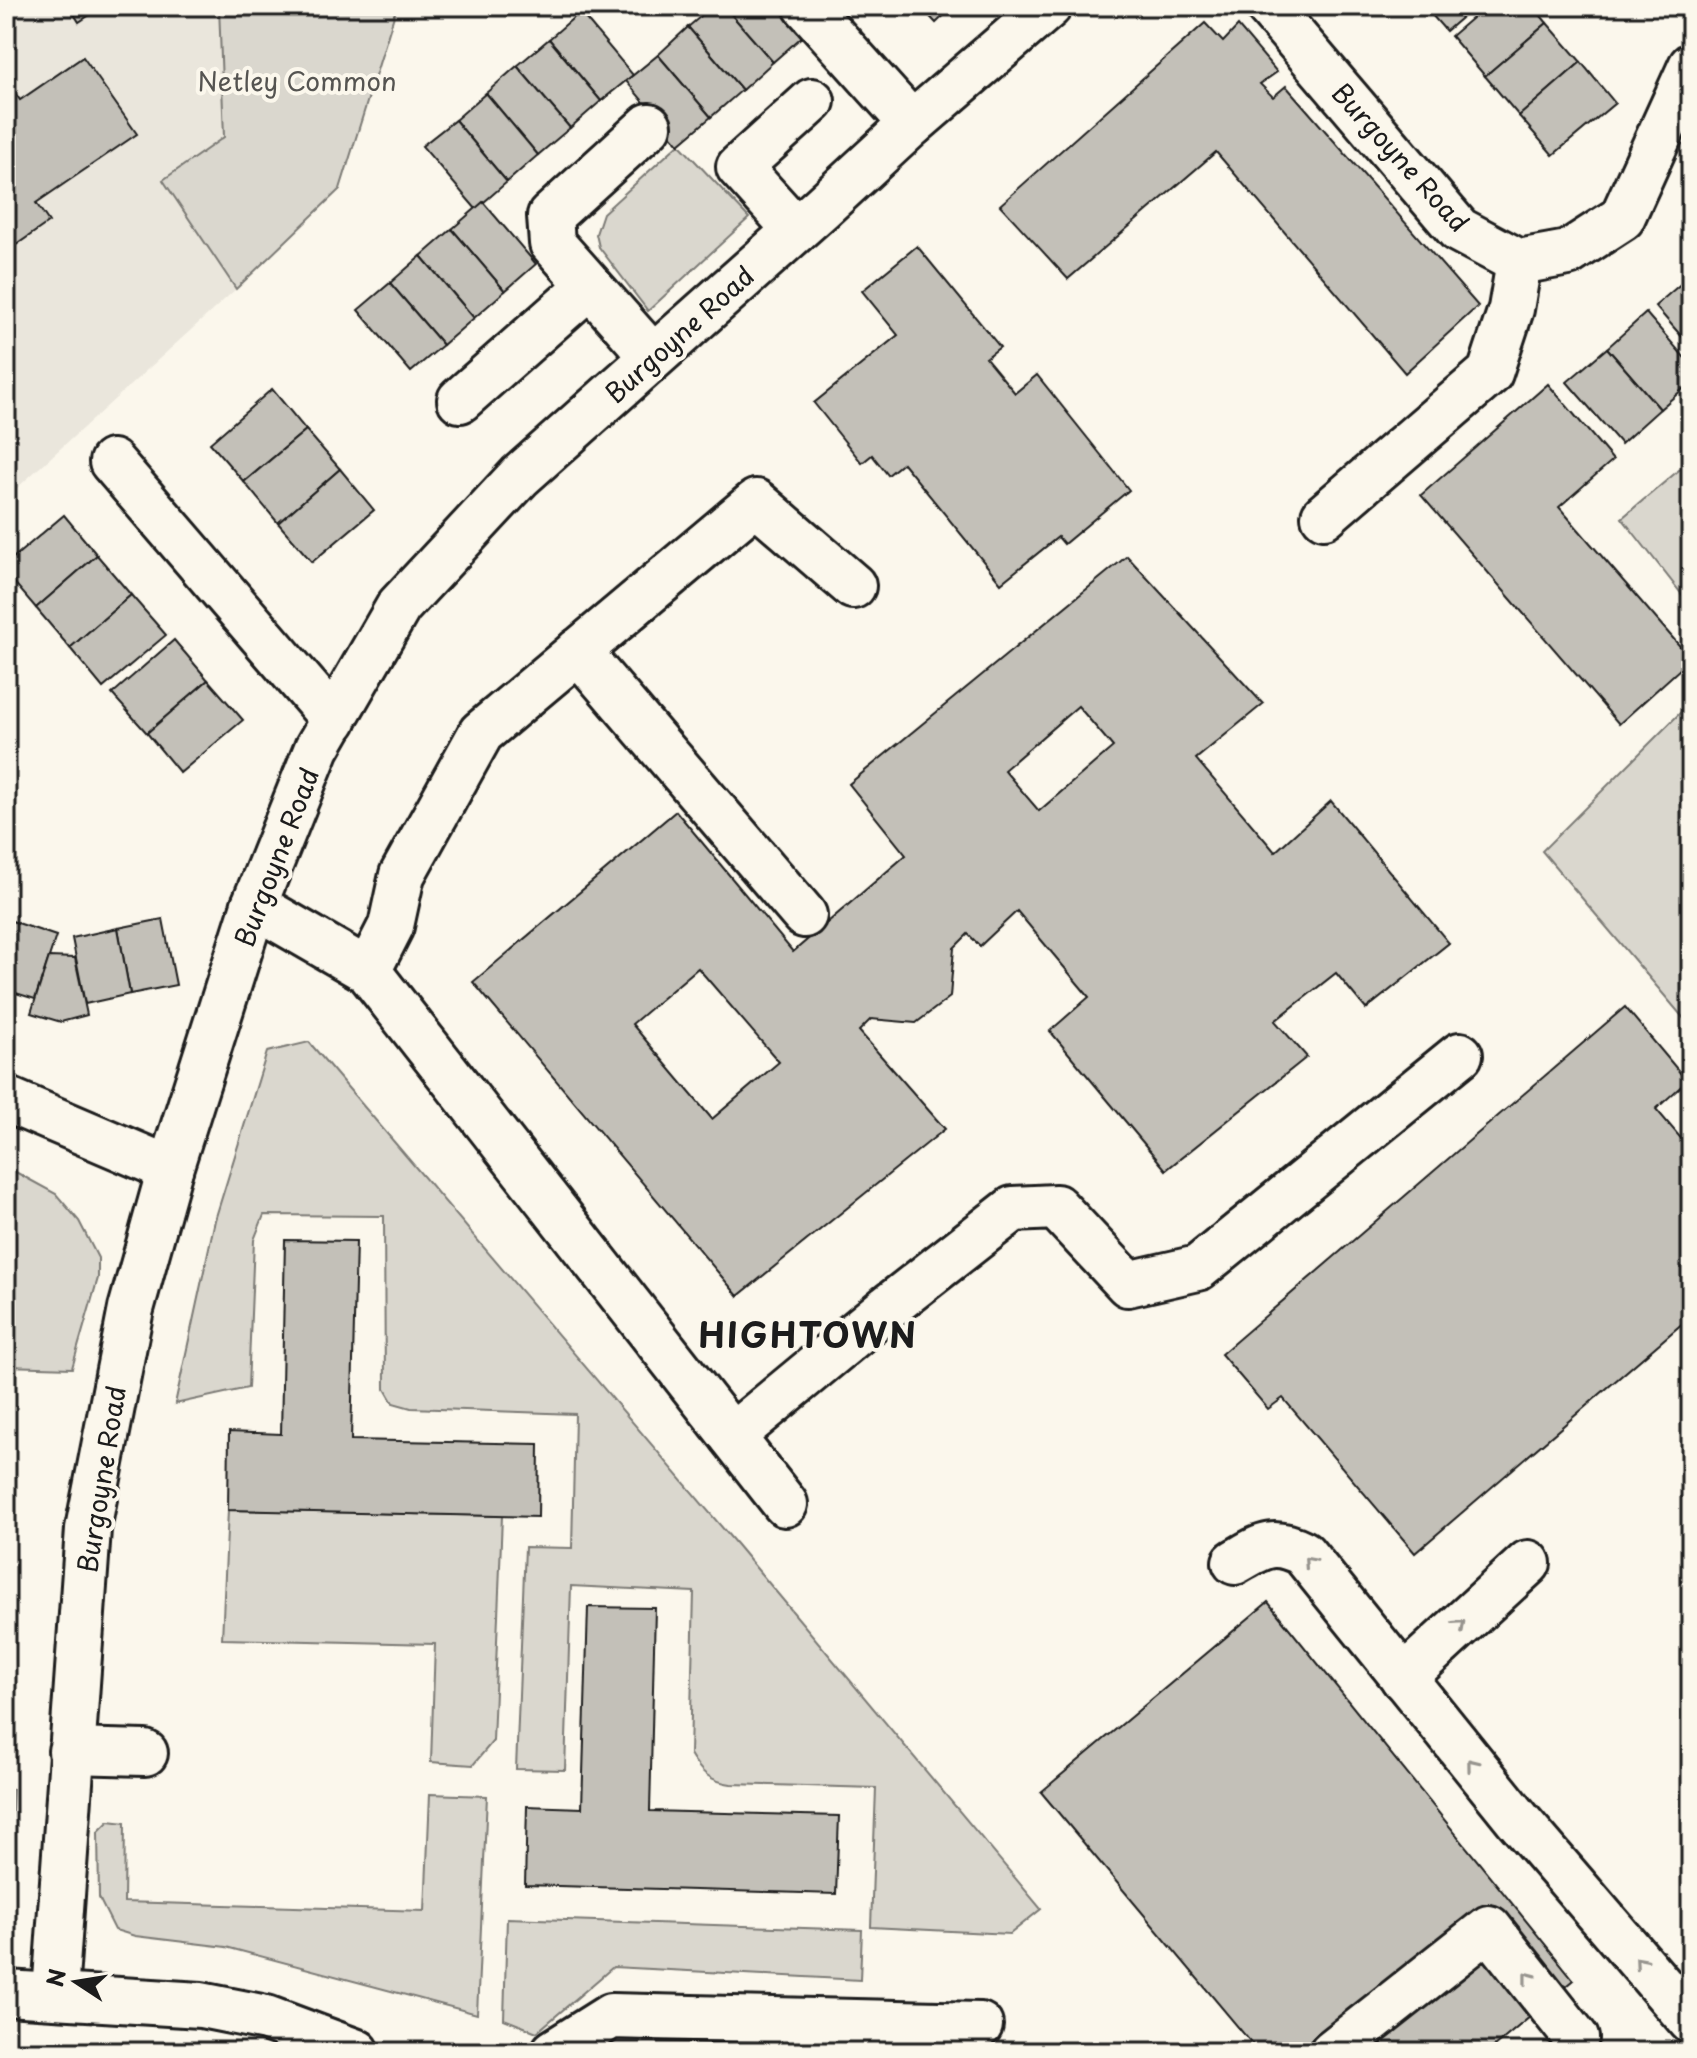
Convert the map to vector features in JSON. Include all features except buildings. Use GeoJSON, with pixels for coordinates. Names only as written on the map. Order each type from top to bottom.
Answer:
{"type":"FeatureCollection","features":[{"type":"Feature","properties":{"kind":"street"},"geometry":{"type":"LineString","coordinates":[[806,6],[912,124]]}},
{"type":"Feature","properties":{"kind":"street","name":"Burgoyne Road"},"geometry":{"type":"LineString","coordinates":[[55,1994],[88,1529],[131,1309],[170,1169],[254,905],[317,748],[399,606],[520,476],[912,124],[1049,6]]}},
{"type":"Feature","properties":{"kind":"street","name":"Burgoyne Road"},"geometry":{"type":"LineString","coordinates":[[1268,6],[1459,230],[1519,262]]}},
{"type":"Feature","properties":{"kind":"street"},"geometry":{"type":"LineString","coordinates":[[1324,516],[1490,373],[1511,309],[1519,262],[1568,253],[1622,218],[1691,66]]}},
{"type":"Feature","properties":{"kind":"street"},"geometry":{"type":"LineString","coordinates":[[796,230],[739,167],[812,101]]}},
{"type":"Feature","properties":{"kind":"street"},"geometry":{"type":"LineString","coordinates":[[649,126],[550,216],[552,243],[653,357]]}},
{"type":"Feature","properties":{"kind":"street"},"geometry":{"type":"LineString","coordinates":[[460,400],[589,286]]}},
{"type":"Feature","properties":{"kind":"street"},"geometry":{"type":"LineString","coordinates":[[112,462],[334,720]]}},
{"type":"Feature","properties":{"kind":"street"},"geometry":{"type":"LineString","coordinates":[[368,971],[391,926],[402,875],[481,733],[756,502],[853,586]]}},
{"type":"Feature","properties":{"kind":"street"},"geometry":{"type":"LineString","coordinates":[[578,651],[804,915]]}},
{"type":"Feature","properties":{"kind":"street"},"geometry":{"type":"LineString","coordinates":[[254,905],[368,971],[785,1504]]}},
{"type":"Feature","properties":{"kind":"street"},"geometry":{"type":"LineString","coordinates":[[732,1436],[1013,1209],[1056,1207],[1128,1284],[1198,1268],[1460,1055]]}},
{"type":"Feature","properties":{"kind":"street"},"geometry":{"type":"LineString","coordinates":[[6,1099],[170,1169]]}},
{"type":"Feature","properties":{"kind":"street"},"geometry":{"type":"LineString","coordinates":[[1235,1562],[1263,1546],[1285,1545],[1303,1553],[1519,1821],[1691,2021]]}},
{"type":"Feature","properties":{"kind":"street"},"geometry":{"type":"LineString","coordinates":[[1403,1678],[1528,1563]]}},
{"type":"Feature","properties":{"kind":"street"},"geometry":{"type":"LineString","coordinates":[[71,1751],[145,1753]]}},
{"type":"Feature","properties":{"kind":"street"},"geometry":{"type":"LineString","coordinates":[[1332,2052],[1489,1928],[1576,2038]]}},
{"type":"Feature","properties":{"kind":"street"},"geometry":{"type":"LineString","coordinates":[[6,1993],[55,1994],[214,2008],[266,2018],[357,2052]]}},
{"type":"Feature","properties":{"kind":"street"},"geometry":{"type":"LineString","coordinates":[[554,2052],[611,2016],[980,2025]]}},
{"type":"Feature","properties":{"kind":"shaded area"},"geometry":{"type":"Polygon","coordinates":[[[6,6],[219,6],[224,137],[163,180],[236,289],[6,498],[6,6]]]}},
{"type":"Feature","properties":{"kind":"green space","name":"Netley Common"},"geometry":{"type":"Polygon","coordinates":[[[219,6],[397,6],[340,189],[236,289],[163,180],[224,137],[219,6]]]}},
{"type":"Feature","properties":{"kind":"green space"},"geometry":{"type":"Polygon","coordinates":[[[679,144],[749,218],[648,311],[599,247],[596,234],[603,213],[679,144]]]}},
{"type":"Feature","properties":{"kind":"green space"},"geometry":{"type":"Polygon","coordinates":[[[1691,460],[1691,606],[1622,518],[1691,460]]]}},
{"type":"Feature","properties":{"kind":"green space"},"geometry":{"type":"Polygon","coordinates":[[[1691,702],[1691,1027],[1542,851],[1691,702]]]}},
{"type":"Feature","properties":{"kind":"green space"},"geometry":{"type":"Polygon","coordinates":[[[309,1042],[737,1545],[1041,1909],[1010,1934],[871,1927],[876,1788],[731,1784],[707,1775],[690,1754],[694,1592],[571,1586],[565,1770],[516,1769],[525,1547],[572,1548],[575,1414],[411,1408],[393,1403],[385,1389],[384,1216],[264,1215],[254,1240],[248,1388],[175,1404],[215,1220],[267,1052],[309,1042]]]}},
{"type":"Feature","properties":{"kind":"green space"},"geometry":{"type":"Polygon","coordinates":[[[10,1169],[56,1194],[79,1221],[98,1258],[98,1278],[72,1368],[6,1366],[10,1169]]]}},
{"type":"Feature","properties":{"kind":"green space"},"geometry":{"type":"Polygon","coordinates":[[[228,1510],[502,1516],[493,1741],[473,1765],[431,1762],[435,1644],[222,1639],[228,1510]]]}},
{"type":"Feature","properties":{"kind":"green space"},"geometry":{"type":"Polygon","coordinates":[[[6,1789],[13,1789],[9,1882],[6,1884],[6,1789]]]}},
{"type":"Feature","properties":{"kind":"green space"},"geometry":{"type":"Polygon","coordinates":[[[430,1794],[487,1796],[477,2014],[226,1947],[135,1936],[115,1930],[99,1898],[98,1832],[109,1821],[125,1823],[124,1902],[425,1911],[430,1794]]]}},
{"type":"Feature","properties":{"kind":"green space"},"geometry":{"type":"Polygon","coordinates":[[[507,1918],[862,1930],[860,1980],[613,1967],[537,2032],[504,2019],[507,1918]]]}},
{"type":"Feature","properties":{"kind":"district","name":"HIGHTOWN"},"geometry":{"type":"Point","coordinates":[808,1334]}}]}
